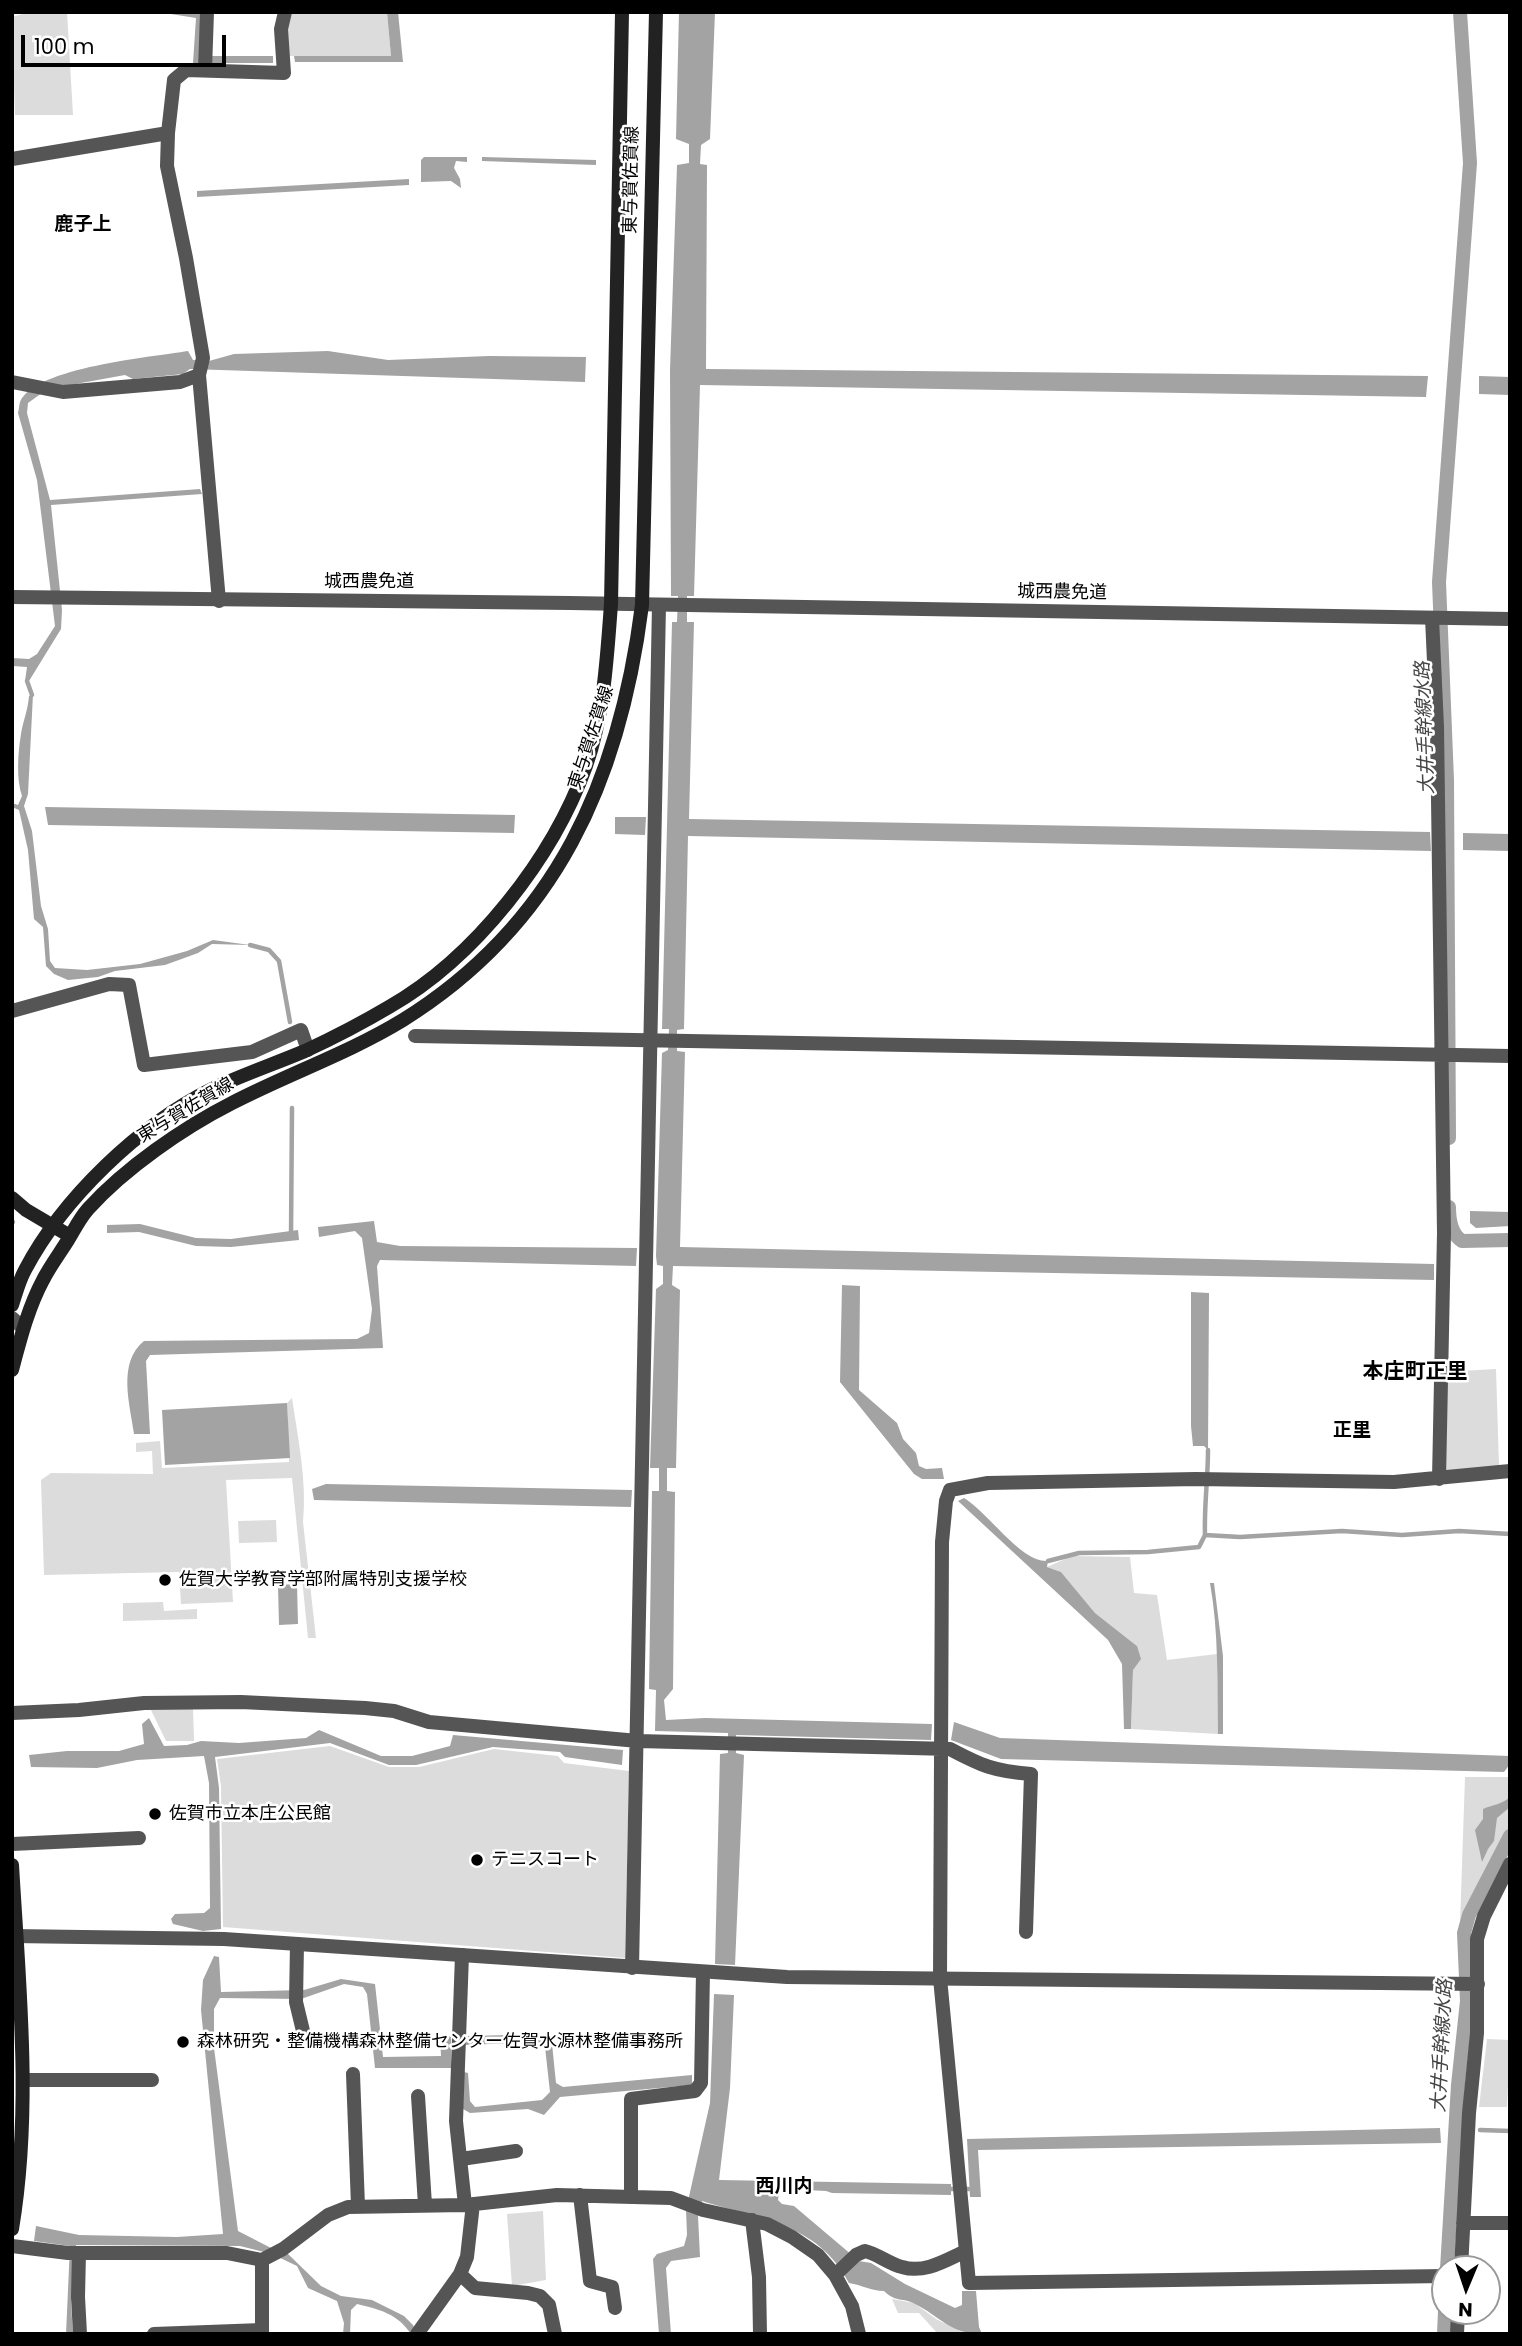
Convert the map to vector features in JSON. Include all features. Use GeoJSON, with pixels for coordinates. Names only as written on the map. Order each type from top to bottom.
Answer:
{"type":"FeatureCollection","features":[{"type":"Feature","properties":{"kind":"main road","name":"東与賀佐賀線"},"geometry":{"type":"LineString","coordinates":[[12,1305],[24,1271],[53,1226],[75,1198],[136,1137],[211,1090],[308,1050],[391,1006],[436,974],[476,939],[509,900],[562,817],[586,765],[603,698],[611,604],[622,12]]}},
{"type":"Feature","properties":{"kind":"main road","name":"東与賀佐賀線"},"geometry":{"type":"LineString","coordinates":[[12,1370],[18,1323],[87,1210],[150,1153],[231,1104],[402,1021],[444,992],[526,912],[557,869],[583,822],[605,771],[636,657],[642,605],[656,12]]}},
{"type":"Feature","properties":{"kind":"main road"},"geometry":{"type":"LineString","coordinates":[[12,1198],[26,1210],[70,1236]]}},
{"type":"Feature","properties":{"kind":"main road"},"geometry":{"type":"LineString","coordinates":[[12,1865],[23,2080],[21,2148],[12,2229]]}},
{"type":"Feature","properties":{"kind":"street"},"geometry":{"type":"LineString","coordinates":[[205,63],[207,12]]}},
{"type":"Feature","properties":{"kind":"street"},"geometry":{"type":"LineString","coordinates":[[219,601],[199,375],[203,358],[167,166],[168,133],[174,80],[186,70],[205,63],[284,73],[281,29],[285,12]]}},
{"type":"Feature","properties":{"kind":"street"},"geometry":{"type":"LineString","coordinates":[[12,159],[168,133]]}},
{"type":"Feature","properties":{"kind":"street"},"geometry":{"type":"LineString","coordinates":[[12,382],[51,391],[180,382],[199,375]]}},
{"type":"Feature","properties":{"kind":"street","name":"城西農免道"},"geometry":{"type":"LineString","coordinates":[[12,597],[1510,619]]}},
{"type":"Feature","properties":{"kind":"street"},"geometry":{"type":"LineString","coordinates":[[632,1968],[638,1741],[640,1481],[657,1040],[667,605]]}},
{"type":"Feature","properties":{"kind":"street"},"geometry":{"type":"LineString","coordinates":[[1433,618],[1444,1233],[1439,1479]]}},
{"type":"Feature","properties":{"kind":"street"},"geometry":{"type":"LineString","coordinates":[[12,1011],[109,984],[129,985],[144,1065],[252,1052],[301,1030],[308,1050]]}},
{"type":"Feature","properties":{"kind":"street"},"geometry":{"type":"LineString","coordinates":[[415,1036],[1510,1056]]}},
{"type":"Feature","properties":{"kind":"street"},"geometry":{"type":"LineString","coordinates":[[1444,1233],[1460,1226]]}},
{"type":"Feature","properties":{"kind":"street"},"geometry":{"type":"LineString","coordinates":[[1431,2276],[969,2283],[940,1978],[940,1748],[946,1501],[950,1490],[988,1483],[1208,1479],[1336,1483],[1439,1479],[1510,1471]]}},
{"type":"Feature","properties":{"kind":"street"},"geometry":{"type":"LineString","coordinates":[[12,1713],[144,1703],[242,1702],[375,1709],[394,1711],[429,1722],[638,1741],[950,1749],[998,1771],[1031,1774],[1026,1932]]}},
{"type":"Feature","properties":{"kind":"street"},"geometry":{"type":"LineString","coordinates":[[12,1844],[139,1838]]}},
{"type":"Feature","properties":{"kind":"street"},"geometry":{"type":"LineString","coordinates":[[1462,2255],[1469,2113],[1477,2033],[1470,1984],[1477,1939],[1484,1916],[1510,1864]]}},
{"type":"Feature","properties":{"kind":"street"},"geometry":{"type":"LineString","coordinates":[[14,1936],[153,1937],[298,1944],[787,1977],[1470,1984]]}},
{"type":"Feature","properties":{"kind":"street"},"geometry":{"type":"LineString","coordinates":[[298,1944],[296,2002],[303,2031]]}},
{"type":"Feature","properties":{"kind":"street"},"geometry":{"type":"LineString","coordinates":[[417,2332],[460,2274],[467,2257],[469,2204],[456,2121],[462,1955]]}},
{"type":"Feature","properties":{"kind":"street"},"geometry":{"type":"LineString","coordinates":[[631,2196],[631,2099],[695,2091],[701,2079],[703,1972]]}},
{"type":"Feature","properties":{"kind":"street"},"geometry":{"type":"LineString","coordinates":[[353,2074],[358,2206]]}},
{"type":"Feature","properties":{"kind":"street"},"geometry":{"type":"LineString","coordinates":[[23,2080],[152,2080]]}},
{"type":"Feature","properties":{"kind":"street"},"geometry":{"type":"LineString","coordinates":[[418,2096],[425,2205]]}},
{"type":"Feature","properties":{"kind":"street"},"geometry":{"type":"LineString","coordinates":[[461,2159],[516,2151]]}},
{"type":"Feature","properties":{"kind":"street"},"geometry":{"type":"LineString","coordinates":[[580,2195],[590,2281],[612,2287],[615,2308]]}},
{"type":"Feature","properties":{"kind":"street"},"geometry":{"type":"LineString","coordinates":[[12,2246],[74,2253],[272,2255],[328,2215],[348,2207],[469,2204],[529,2196],[671,2198],[704,2210],[767,2224],[792,2236],[818,2255],[837,2274],[852,2306],[859,2334]]}},
{"type":"Feature","properties":{"kind":"street"},"geometry":{"type":"LineString","coordinates":[[752,2220],[759,2277],[760,2334]]}},
{"type":"Feature","properties":{"kind":"street"},"geometry":{"type":"LineString","coordinates":[[1463,2223],[1510,2223]]}},
{"type":"Feature","properties":{"kind":"street"},"geometry":{"type":"LineString","coordinates":[[837,2274],[856,2255],[865,2251],[902,2267],[918,2269],[936,2266],[966,2251]]}},
{"type":"Feature","properties":{"kind":"street"},"geometry":{"type":"LineString","coordinates":[[74,2253],[80,2334]]}},
{"type":"Feature","properties":{"kind":"street"},"geometry":{"type":"LineString","coordinates":[[154,2334],[262,2332],[272,2255]]}},
{"type":"Feature","properties":{"kind":"street"},"geometry":{"type":"LineString","coordinates":[[460,2274],[475,2288],[528,2293],[540,2297],[548,2305],[555,2334]]}},
{"type":"Feature","properties":{"kind":"shaded area"},"geometry":{"type":"Polygon","coordinates":[[[30,12],[67,12],[73,115],[15,115],[12,17],[30,12]]]}},
{"type":"Feature","properties":{"kind":"shaded area"},"geometry":{"type":"Polygon","coordinates":[[[158,12],[204,12],[202,56],[273,56],[273,63],[193,63],[196,18],[158,12]]]}},
{"type":"Feature","properties":{"kind":"shaded area"},"geometry":{"type":"Polygon","coordinates":[[[289,12],[387,12],[391,56],[286,56],[289,12]]]}},
{"type":"Feature","properties":{"kind":"shaded area"},"geometry":{"type":"Polygon","coordinates":[[[387,12],[398,12],[403,62],[295,62],[294,56],[391,56],[387,12]]]}},
{"type":"Feature","properties":{"kind":"shaded area"},"geometry":{"type":"Polygon","coordinates":[[[679,12],[715,12],[710,139],[701,145],[700,164],[707,165],[706,369],[1428,376],[1426,397],[700,385],[694,596],[687,596],[687,622],[694,622],[689,819],[1430,832],[1431,851],[688,836],[684,1029],[677,1030],[677,1051],[685,1052],[680,1247],[1434,1264],[1434,1280],[673,1266],[672,1285],[680,1290],[676,1468],[667,1468],[667,1491],[675,1492],[673,1689],[664,1700],[666,1720],[705,1718],[932,1724],[931,1740],[736,1735],[736,1753],[744,1755],[735,1965],[715,1964],[720,1754],[728,1753],[728,1733],[655,1731],[656,1690],[649,1689],[652,1491],[659,1491],[659,1468],[650,1468],[656,1289],[663,1284],[663,1266],[657,1265],[656,1256],[662,1053],[668,1050],[669,1029],[662,1029],[672,622],[677,622],[678,596],[671,596],[670,370],[677,165],[689,163],[689,144],[676,139],[679,12]]]}},
{"type":"Feature","properties":{"kind":"shaded area"},"geometry":{"type":"Polygon","coordinates":[[[424,157],[467,157],[467,162],[456,161],[454,168],[461,188],[451,181],[421,182],[421,160],[424,157]]]}},
{"type":"Feature","properties":{"kind":"shaded area"},"geometry":{"type":"Polygon","coordinates":[[[482,157],[596,160],[596,165],[482,161],[482,157]]]}},
{"type":"Feature","properties":{"kind":"shaded area"},"geometry":{"type":"Polygon","coordinates":[[[409,179],[409,185],[197,197],[197,191],[409,179]]]}},
{"type":"Feature","properties":{"kind":"shaded area"},"geometry":{"type":"Polygon","coordinates":[[[188,351],[193,360],[209,361],[234,354],[328,351],[388,360],[489,356],[586,357],[585,382],[190,369],[183,374],[133,379],[125,375],[70,385],[53,385],[28,403],[27,413],[50,500],[200,489],[202,494],[51,505],[62,610],[61,629],[29,681],[25,681],[27,667],[12,666],[12,658],[29,659],[37,654],[55,626],[37,480],[18,413],[20,402],[30,390],[71,372],[188,351]]]}},
{"type":"Feature","properties":{"kind":"shaded area"},"geometry":{"type":"Polygon","coordinates":[[[1479,376],[1510,377],[1510,395],[1479,394],[1479,376]]]}},
{"type":"Feature","properties":{"kind":"shaded area"},"geometry":{"type":"Polygon","coordinates":[[[33,694],[28,794],[24,806],[32,831],[41,906],[48,929],[50,961],[55,968],[87,970],[140,964],[187,951],[213,940],[250,945],[212,944],[198,953],[165,965],[115,971],[98,977],[68,980],[54,974],[46,966],[43,927],[34,919],[28,850],[19,810],[12,807],[12,803],[18,805],[22,796],[18,774],[19,749],[29,696],[33,694]]]}},
{"type":"Feature","properties":{"kind":"shaded area"},"geometry":{"type":"Polygon","coordinates":[[[45,807],[515,815],[514,833],[48,825],[45,807]]]}},
{"type":"Feature","properties":{"kind":"shaded area"},"geometry":{"type":"Polygon","coordinates":[[[615,817],[646,817],[645,835],[615,834],[615,817]]]}},
{"type":"Feature","properties":{"kind":"shaded area"},"geometry":{"type":"Polygon","coordinates":[[[1463,833],[1510,834],[1510,851],[1463,850],[1463,833]]]}},
{"type":"Feature","properties":{"kind":"shaded area"},"geometry":{"type":"Polygon","coordinates":[[[1470,1211],[1510,1212],[1510,1226],[1476,1228],[1470,1223],[1470,1211]]]}},
{"type":"Feature","properties":{"kind":"shaded area"},"geometry":{"type":"Polygon","coordinates":[[[374,1221],[377,1242],[400,1246],[637,1248],[636,1266],[380,1260],[377,1266],[383,1348],[150,1355],[146,1361],[150,1434],[134,1434],[128,1397],[128,1372],[130,1361],[144,1341],[357,1339],[369,1333],[372,1309],[362,1238],[355,1231],[319,1237],[318,1227],[374,1221]]]}},
{"type":"Feature","properties":{"kind":"shaded area"},"geometry":{"type":"Polygon","coordinates":[[[140,1224],[196,1238],[231,1239],[298,1230],[299,1240],[231,1247],[196,1246],[139,1232],[107,1233],[107,1225],[140,1224]]]}},
{"type":"Feature","properties":{"kind":"shaded area"},"geometry":{"type":"Polygon","coordinates":[[[842,1285],[860,1286],[859,1390],[897,1423],[903,1439],[916,1453],[919,1466],[926,1469],[942,1468],[944,1479],[922,1479],[914,1474],[840,1382],[842,1285]]]}},
{"type":"Feature","properties":{"kind":"shaded area"},"geometry":{"type":"Polygon","coordinates":[[[1191,1292],[1209,1293],[1208,1450],[1204,1446],[1193,1446],[1191,1292]]]}},
{"type":"Feature","properties":{"kind":"shaded area"},"geometry":{"type":"Polygon","coordinates":[[[1496,1369],[1499,1466],[1442,1474],[1444,1372],[1496,1369]]]}},
{"type":"Feature","properties":{"kind":"shaded area"},"geometry":{"type":"Polygon","coordinates":[[[292,1398],[303,1476],[303,1522],[316,1638],[308,1638],[292,1478],[226,1480],[233,1602],[181,1604],[179,1572],[44,1575],[41,1480],[51,1473],[153,1474],[152,1451],[136,1452],[136,1443],[160,1441],[162,1468],[289,1462],[287,1403],[292,1398]]]}},
{"type":"Feature","properties":{"kind":"shaded area"},"geometry":{"type":"Polygon","coordinates":[[[287,1403],[290,1458],[165,1465],[162,1410],[287,1403]]]}},
{"type":"Feature","properties":{"kind":"shaded area"},"geometry":{"type":"Polygon","coordinates":[[[326,1484],[632,1490],[631,1507],[314,1500],[312,1489],[326,1484]]]}},
{"type":"Feature","properties":{"kind":"shaded area"},"geometry":{"type":"Polygon","coordinates":[[[964,1498],[1016,1546],[1027,1554],[1048,1561],[1047,1567],[1061,1572],[1095,1613],[1137,1646],[1141,1659],[1133,1670],[1131,1729],[1124,1729],[1122,1664],[1108,1640],[958,1501],[964,1498]]]}},
{"type":"Feature","properties":{"kind":"shaded area"},"geometry":{"type":"Polygon","coordinates":[[[276,1520],[277,1542],[239,1543],[238,1521],[276,1520]]]}},
{"type":"Feature","properties":{"kind":"shaded area"},"geometry":{"type":"Polygon","coordinates":[[[1072,1556],[1130,1557],[1134,1593],[1157,1595],[1167,1660],[1217,1654],[1218,1734],[1131,1729],[1133,1670],[1137,1646],[1095,1613],[1061,1572],[1047,1567],[1072,1556]]]}},
{"type":"Feature","properties":{"kind":"shaded area"},"geometry":{"type":"Polygon","coordinates":[[[1210,1583],[1214,1583],[1223,1656],[1223,1734],[1218,1734],[1216,1639],[1210,1583]]]}},
{"type":"Feature","properties":{"kind":"shaded area"},"geometry":{"type":"Polygon","coordinates":[[[297,1584],[298,1624],[279,1625],[278,1585],[297,1584]]]}},
{"type":"Feature","properties":{"kind":"shaded area"},"geometry":{"type":"Polygon","coordinates":[[[163,1602],[164,1611],[197,1609],[197,1619],[123,1621],[123,1603],[163,1602]]]}},
{"type":"Feature","properties":{"kind":"shaded area"},"geometry":{"type":"Polygon","coordinates":[[[150,1708],[193,1708],[194,1741],[166,1741],[150,1708]]]}},
{"type":"Feature","properties":{"kind":"shaded area"},"geometry":{"type":"Polygon","coordinates":[[[149,1718],[164,1746],[201,1741],[239,1743],[306,1738],[319,1730],[381,1756],[412,1756],[450,1746],[453,1735],[623,1750],[622,1765],[565,1757],[560,1752],[493,1747],[416,1765],[389,1765],[330,1743],[215,1757],[219,1788],[221,1929],[203,1931],[173,1924],[171,1919],[175,1914],[204,1913],[210,1908],[209,1783],[204,1756],[137,1760],[97,1768],[31,1767],[29,1755],[67,1751],[119,1751],[144,1744],[142,1724],[149,1718]]]}},
{"type":"Feature","properties":{"kind":"shaded area"},"geometry":{"type":"Polygon","coordinates":[[[954,1722],[1000,1738],[1510,1756],[1510,1764],[1504,1772],[1001,1759],[951,1740],[954,1722]]]}},
{"type":"Feature","properties":{"kind":"shaded area"},"geometry":{"type":"Polygon","coordinates":[[[330,1746],[389,1767],[419,1767],[494,1749],[558,1756],[564,1763],[629,1771],[625,1958],[223,1927],[221,1786],[217,1759],[330,1746]]]}},
{"type":"Feature","properties":{"kind":"shaded area"},"geometry":{"type":"Polygon","coordinates":[[[1510,1773],[1510,1826],[1460,1924],[1465,1777],[1508,1777],[1510,1773]]]}},
{"type":"Feature","properties":{"kind":"shaded area"},"geometry":{"type":"Polygon","coordinates":[[[1510,1797],[1510,1807],[1497,1818],[1494,1841],[1482,1862],[1475,1830],[1483,1819],[1483,1809],[1510,1797]]]}},
{"type":"Feature","properties":{"kind":"shaded area"},"geometry":{"type":"Polygon","coordinates":[[[214,1956],[219,1957],[221,1992],[304,1990],[341,1979],[375,1984],[383,2057],[441,2056],[440,2036],[451,2036],[451,2068],[375,2068],[367,1994],[363,1987],[344,1984],[301,1999],[220,1998],[214,2009],[214,2048],[238,2231],[287,2253],[321,2286],[341,2296],[372,2300],[404,2316],[417,2334],[411,2334],[387,2313],[357,2304],[351,2310],[350,2334],[343,2334],[344,2323],[337,2301],[308,2288],[297,2266],[272,2254],[240,2246],[76,2245],[71,2303],[73,2334],[66,2334],[70,2246],[34,2241],[36,2226],[79,2235],[177,2237],[223,2234],[201,2010],[203,1980],[214,1956]]]}},
{"type":"Feature","properties":{"kind":"shaded area"},"geometry":{"type":"Polygon","coordinates":[[[714,1994],[734,1995],[730,2088],[719,2180],[951,2184],[951,2195],[832,2193],[784,2189],[779,2192],[778,2200],[782,2204],[794,2206],[859,2261],[871,2263],[905,2284],[955,2308],[962,2305],[962,2291],[976,2291],[982,2334],[954,2328],[915,2304],[892,2297],[884,2291],[849,2283],[821,2247],[804,2235],[765,2219],[702,2201],[698,2216],[700,2257],[671,2261],[666,2268],[671,2334],[659,2334],[653,2259],[657,2254],[684,2246],[687,2235],[686,2210],[710,2103],[714,1994]]]}},
{"type":"Feature","properties":{"kind":"shaded area"},"geometry":{"type":"Polygon","coordinates":[[[551,2034],[556,2083],[563,2087],[692,2075],[692,2085],[560,2097],[544,2115],[528,2109],[470,2113],[463,2109],[464,2072],[468,2073],[470,2101],[475,2107],[542,2100],[550,2092],[545,2047],[539,2042],[465,2045],[468,2036],[551,2034]]]}},
{"type":"Feature","properties":{"kind":"shaded area"},"geometry":{"type":"Polygon","coordinates":[[[1487,2039],[1510,2040],[1507,2107],[1479,2107],[1487,2039]]]}},
{"type":"Feature","properties":{"kind":"shaded area"},"geometry":{"type":"Polygon","coordinates":[[[1440,2128],[1441,2143],[978,2150],[981,2197],[970,2197],[967,2139],[1440,2128]]]}},
{"type":"Feature","properties":{"kind":"shaded area"},"geometry":{"type":"Polygon","coordinates":[[[543,2211],[546,2280],[512,2286],[507,2214],[543,2211]]]}},
{"type":"Feature","properties":{"kind":"shaded area"},"geometry":{"type":"Polygon","coordinates":[[[892,2299],[914,2303],[936,2319],[966,2334],[938,2334],[919,2313],[898,2313],[892,2299]]]}},
{"type":"Feature","properties":{"kind":"waterway","name":"大井手幹線水路"},"geometry":{"type":"LineString","coordinates":[[1449,1138],[1447,780],[1439,582],[1470,163],[1460,12]]}},
{"type":"Feature","properties":{"kind":"waterway"},"geometry":{"type":"LineString","coordinates":[[27,681],[32,695]]}},
{"type":"Feature","properties":{"kind":"waterway"},"geometry":{"type":"LineString","coordinates":[[250,945],[269,950],[279,961],[290,1022]]}},
{"type":"Feature","properties":{"kind":"waterway"},"geometry":{"type":"LineString","coordinates":[[291,1236],[292,1108]]}},
{"type":"Feature","properties":{"kind":"waterway","name":"大井手幹線水路"},"geometry":{"type":"LineString","coordinates":[[1449,1207],[1451,1226],[1462,1241],[1510,1240]]}},
{"type":"Feature","properties":{"kind":"waterway"},"geometry":{"type":"LineString","coordinates":[[1205,1535],[1208,1450]]}},
{"type":"Feature","properties":{"kind":"waterway"},"geometry":{"type":"LineString","coordinates":[[1048,1561],[1079,1553],[1148,1552],[1199,1547],[1205,1535],[1240,1537],[1342,1531],[1402,1535],[1459,1531],[1510,1534]]}},
{"type":"Feature","properties":{"kind":"waterway","name":"大井手幹線水路"},"geometry":{"type":"LineString","coordinates":[[1448,2255],[1458,2085],[1467,2001],[1464,1933],[1469,1915],[1510,1836]]}},
{"type":"Feature","properties":{"kind":"waterway"},"geometry":{"type":"LineString","coordinates":[[1480,2130],[1510,2131]]}},
{"type":"Feature","properties":{"kind":"waterway"},"geometry":{"type":"LineString","coordinates":[[951,2189],[969,2189]]}},
{"type":"Feature","properties":{"kind":"waterway","name":"大井手幹線水路"},"geometry":{"type":"LineString","coordinates":[[1444,2325],[1444,2334]]}},
{"type":"Feature","properties":{"kind":"place","name":"佐賀大学教育学部附属特別支援学校"},"geometry":{"type":"Point","coordinates":[165,1580]}},
{"type":"Feature","properties":{"kind":"place","name":"佐賀市立本庄公民館"},"geometry":{"type":"Point","coordinates":[155,1814]}},
{"type":"Feature","properties":{"kind":"place","name":"テニスコート"},"geometry":{"type":"Point","coordinates":[477,1860]}},
{"type":"Feature","properties":{"kind":"place","name":"森林研究・整備機構森林整備センター佐賀水源林整備事務所"},"geometry":{"type":"Point","coordinates":[183,2042]}},
{"type":"Feature","properties":{"kind":"district","name":"鹿子上"},"geometry":{"type":"Point","coordinates":[83,225]}},
{"type":"Feature","properties":{"kind":"district","name":"本庄町正里"},"geometry":{"type":"Point","coordinates":[1415,1373]}},
{"type":"Feature","properties":{"kind":"district","name":"正里"},"geometry":{"type":"Point","coordinates":[1352,1431]}},
{"type":"Feature","properties":{"kind":"district","name":"西川内"},"geometry":{"type":"Point","coordinates":[784,2187]}}]}
